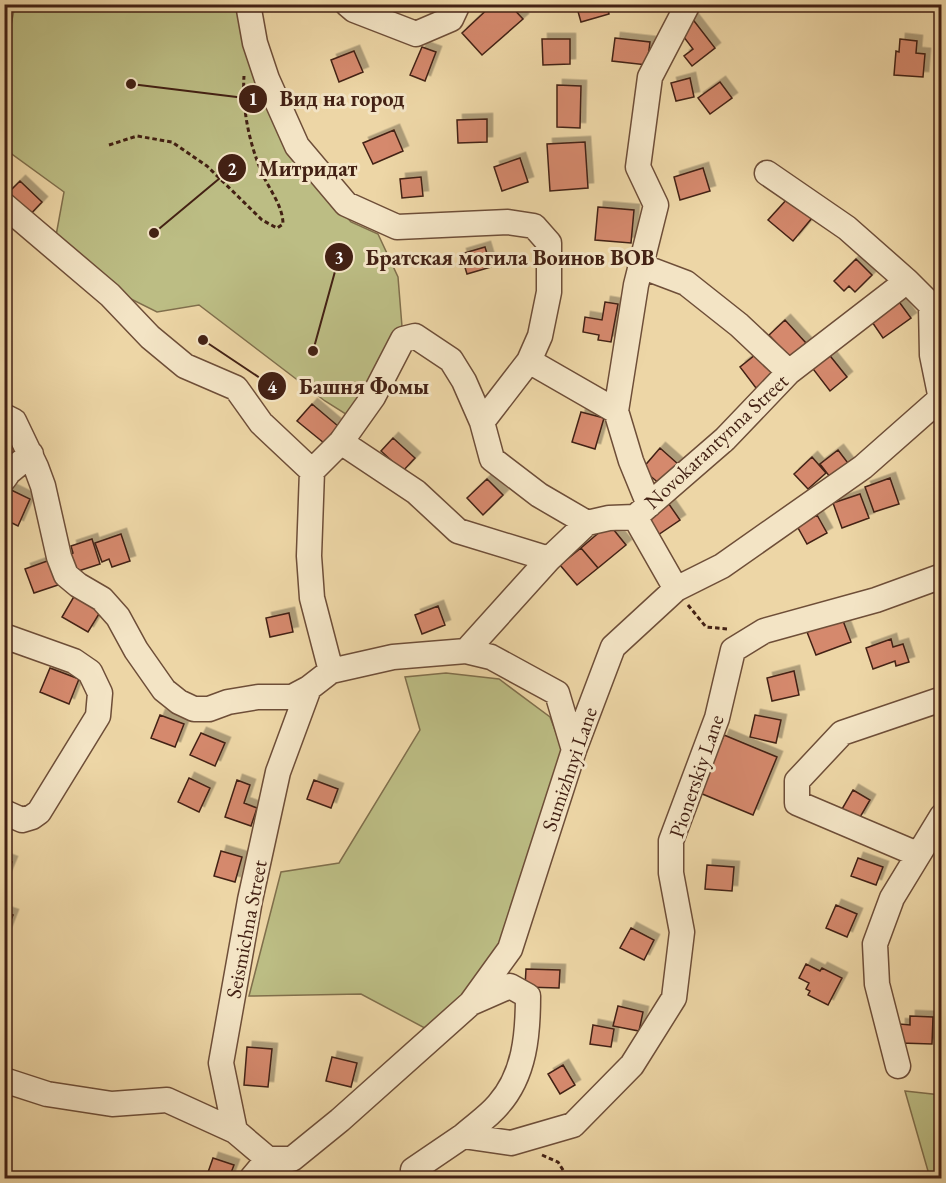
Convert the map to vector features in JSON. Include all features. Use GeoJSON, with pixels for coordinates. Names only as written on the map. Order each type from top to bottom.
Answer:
{"type":"FeatureCollection","features":[{"type":"Feature","properties":{"kind":"street"},"geometry":{"type":"LineString","coordinates":[[248,4],[255,43],[267,79],[297,146],[346,204],[397,227],[508,222],[534,226],[549,243],[549,292],[540,336],[530,361],[483,422]]}},
{"type":"Feature","properties":{"kind":"street"},"geometry":{"type":"LineString","coordinates":[[347,4],[354,10],[417,34],[451,19],[458,4]]}},
{"type":"Feature","properties":{"kind":"street"},"geometry":{"type":"LineString","coordinates":[[676,589],[642,511],[631,461],[616,411],[636,285],[656,205],[638,166],[651,77],[688,4]]}},
{"type":"Feature","properties":{"kind":"street"},"geometry":{"type":"LineString","coordinates":[[767,173],[847,228],[906,281],[936,300],[932,355],[941,401]]}},
{"type":"Feature","properties":{"kind":"street"},"geometry":{"type":"LineString","coordinates":[[4,205],[110,295],[150,337],[185,366],[236,388],[261,423],[312,471]]}},
{"type":"Feature","properties":{"kind":"street"},"geometry":{"type":"LineString","coordinates":[[641,266],[686,283],[739,325],[789,372]]}},
{"type":"Feature","properties":{"kind":"street","name":"Novokarantynna Street"},"geometry":{"type":"LineString","coordinates":[[587,523],[642,511],[725,439],[789,372],[906,281]]}},
{"type":"Feature","properties":{"kind":"street"},"geometry":{"type":"LineString","coordinates":[[331,671],[312,598],[309,556],[312,471],[341,442],[373,397],[403,339],[415,336],[451,360],[464,381],[483,422],[492,459],[538,495],[587,523],[549,559],[466,651]]}},
{"type":"Feature","properties":{"kind":"street"},"geometry":{"type":"LineString","coordinates":[[530,361],[616,411]]}},
{"type":"Feature","properties":{"kind":"street","name":"Sumizhnyi Lane"},"geometry":{"type":"LineString","coordinates":[[268,1159],[292,1159],[340,1120],[471,1003],[510,949],[574,750],[613,647],[676,589],[722,566],[863,467],[941,401]]}},
{"type":"Feature","properties":{"kind":"street"},"geometry":{"type":"LineString","coordinates":[[4,416],[14,421],[31,454],[43,486],[59,557],[66,575],[102,599],[118,617],[136,650],[164,690],[179,702],[194,709],[209,709],[228,702],[258,697],[292,697],[309,688],[331,671],[393,657],[466,651],[491,657],[557,693],[574,750]]}},
{"type":"Feature","properties":{"kind":"street"},"geometry":{"type":"LineString","coordinates":[[341,442],[416,492],[458,531],[549,559]]}},
{"type":"Feature","properties":{"kind":"street"},"geometry":{"type":"LineString","coordinates":[[4,479],[31,454]]}},
{"type":"Feature","properties":{"kind":"street","name":"Pionerskiy Lane"},"geometry":{"type":"LineString","coordinates":[[462,1136],[511,1143],[573,1125],[632,1065],[674,998],[682,932],[671,873],[671,841],[717,718],[733,650],[764,631],[876,600],[942,576]]}},
{"type":"Feature","properties":{"kind":"street"},"geometry":{"type":"LineString","coordinates":[[4,636],[75,661],[90,672],[100,693],[98,716],[39,812],[32,817],[13,816]]}},
{"type":"Feature","properties":{"kind":"street","name":"Seismichna Street"},"geometry":{"type":"LineString","coordinates":[[235,1131],[221,1063],[250,900],[278,772],[309,688]]}},
{"type":"Feature","properties":{"kind":"street"},"geometry":{"type":"LineString","coordinates":[[917,854],[797,803],[797,781],[842,733],[942,699]]}},
{"type":"Feature","properties":{"kind":"street"},"geometry":{"type":"LineString","coordinates":[[898,1066],[877,984],[875,944],[892,898],[942,816]]}},
{"type":"Feature","properties":{"kind":"street"},"geometry":{"type":"LineString","coordinates":[[413,1170],[462,1136],[498,1106],[517,1076],[528,1031],[528,996],[510,986],[471,1003]]}},
{"type":"Feature","properties":{"kind":"street"},"geometry":{"type":"LineString","coordinates":[[4,1080],[47,1094],[112,1104],[167,1100],[235,1131],[268,1159],[252,1179]]}},
{"type":"Feature","properties":{"kind":"path"},"geometry":{"type":"LineString","coordinates":[[109,145],[137,136],[172,142],[207,165],[269,225],[277,228],[283,224],[283,216],[258,161],[249,131],[243,94],[244,68],[255,43]]}},
{"type":"Feature","properties":{"kind":"path"},"geometry":{"type":"LineString","coordinates":[[676,589],[706,627],[729,629]]}},
{"type":"Feature","properties":{"kind":"path"},"geometry":{"type":"LineString","coordinates":[[539,1154],[558,1162],[568,1179]]}},
{"type":"Feature","properties":{"kind":"green space"},"geometry":{"type":"Polygon","coordinates":[[[15,5],[237,5],[304,170],[351,222],[378,234],[398,277],[403,339],[352,418],[325,401],[199,305],[157,312],[111,289],[55,241],[64,192],[5,149],[5,55],[15,5]]]}},
{"type":"Feature","properties":{"kind":"green space"},"geometry":{"type":"Polygon","coordinates":[[[446,673],[499,679],[550,717],[566,759],[501,953],[436,1034],[361,994],[249,996],[281,872],[339,863],[420,730],[405,677],[446,673]]]}},
{"type":"Feature","properties":{"kind":"green space"},"geometry":{"type":"Polygon","coordinates":[[[905,1091],[941,1095],[941,1178],[930,1178],[905,1091]]]}},
{"type":"Feature","properties":{"kind":"building"},"geometry":{"type":"Polygon","coordinates":[[[493,4],[509,4],[523,19],[482,55],[462,33],[493,4]]]}},
{"type":"Feature","properties":{"kind":"building"},"geometry":{"type":"Polygon","coordinates":[[[588,4],[607,4],[609,14],[581,22],[577,8],[588,4]]]}},
{"type":"Feature","properties":{"kind":"building"},"geometry":{"type":"Polygon","coordinates":[[[691,17],[715,48],[692,66],[684,56],[693,49],[677,28],[691,17]]]}},
{"type":"Feature","properties":{"kind":"building"},"geometry":{"type":"Polygon","coordinates":[[[615,38],[650,42],[647,65],[612,61],[615,38]]]}},
{"type":"Feature","properties":{"kind":"building"},"geometry":{"type":"Polygon","coordinates":[[[542,39],[570,39],[570,64],[543,65],[542,39]]]}},
{"type":"Feature","properties":{"kind":"building"},"geometry":{"type":"Polygon","coordinates":[[[900,39],[917,41],[916,53],[925,54],[923,77],[894,75],[896,51],[899,52],[900,39]]]}},
{"type":"Feature","properties":{"kind":"building"},"geometry":{"type":"Polygon","coordinates":[[[422,47],[436,52],[425,81],[410,75],[422,47]]]}},
{"type":"Feature","properties":{"kind":"building"},"geometry":{"type":"Polygon","coordinates":[[[354,51],[363,72],[339,82],[331,60],[354,51]]]}},
{"type":"Feature","properties":{"kind":"building"},"geometry":{"type":"Polygon","coordinates":[[[690,78],[694,97],[676,101],[671,83],[690,78]]]}},
{"type":"Feature","properties":{"kind":"building"},"geometry":{"type":"Polygon","coordinates":[[[720,82],[732,98],[710,114],[698,98],[720,82]]]}},
{"type":"Feature","properties":{"kind":"building"},"geometry":{"type":"Polygon","coordinates":[[[557,85],[581,86],[580,128],[557,127],[557,85]]]}},
{"type":"Feature","properties":{"kind":"building"},"geometry":{"type":"Polygon","coordinates":[[[487,119],[487,142],[458,143],[457,120],[487,119]]]}},
{"type":"Feature","properties":{"kind":"building"},"geometry":{"type":"Polygon","coordinates":[[[394,130],[403,151],[373,164],[363,143],[394,130]]]}},
{"type":"Feature","properties":{"kind":"building"},"geometry":{"type":"Polygon","coordinates":[[[585,142],[588,188],[550,191],[547,144],[585,142]]]}},
{"type":"Feature","properties":{"kind":"building"},"geometry":{"type":"Polygon","coordinates":[[[520,158],[528,182],[502,191],[494,167],[520,158]]]}},
{"type":"Feature","properties":{"kind":"building"},"geometry":{"type":"Polygon","coordinates":[[[703,168],[710,191],[680,200],[674,177],[703,168]]]}},
{"type":"Feature","properties":{"kind":"building"},"geometry":{"type":"Polygon","coordinates":[[[421,177],[423,196],[402,198],[400,179],[421,177]]]}},
{"type":"Feature","properties":{"kind":"building"},"geometry":{"type":"Polygon","coordinates":[[[20,181],[42,202],[26,219],[4,197],[20,181]]]}},
{"type":"Feature","properties":{"kind":"building"},"geometry":{"type":"Polygon","coordinates":[[[788,198],[812,218],[793,241],[768,220],[788,198]]]}},
{"type":"Feature","properties":{"kind":"building"},"geometry":{"type":"Polygon","coordinates":[[[598,207],[634,210],[631,243],[595,240],[598,207]]]}},
{"type":"Feature","properties":{"kind":"building"},"geometry":{"type":"Polygon","coordinates":[[[485,247],[491,267],[467,274],[461,254],[485,247]]]}},
{"type":"Feature","properties":{"kind":"building"},"geometry":{"type":"Polygon","coordinates":[[[856,259],[872,275],[855,292],[849,286],[844,291],[834,281],[856,259]]]}},
{"type":"Feature","properties":{"kind":"building"},"geometry":{"type":"Polygon","coordinates":[[[897,299],[911,318],[883,338],[870,319],[897,299]]]}},
{"type":"Feature","properties":{"kind":"building"},"geometry":{"type":"Polygon","coordinates":[[[605,302],[618,304],[611,342],[598,340],[599,335],[583,332],[585,317],[602,320],[605,302]]]}},
{"type":"Feature","properties":{"kind":"building"},"geometry":{"type":"Polygon","coordinates":[[[785,320],[806,343],[790,358],[769,335],[785,320]]]}},
{"type":"Feature","properties":{"kind":"building"},"geometry":{"type":"Polygon","coordinates":[[[760,351],[776,372],[756,388],[740,367],[760,351]]]}},
{"type":"Feature","properties":{"kind":"building"},"geometry":{"type":"Polygon","coordinates":[[[827,352],[847,377],[830,391],[810,365],[827,352]]]}},
{"type":"Feature","properties":{"kind":"building"},"geometry":{"type":"Polygon","coordinates":[[[312,404],[338,426],[324,443],[297,421],[312,404]]]}},
{"type":"Feature","properties":{"kind":"building"},"geometry":{"type":"Polygon","coordinates":[[[581,412],[604,418],[595,449],[572,442],[581,412]]]}},
{"type":"Feature","properties":{"kind":"building"},"geometry":{"type":"Polygon","coordinates":[[[12,435],[23,450],[4,465],[4,441],[12,435]]]}},
{"type":"Feature","properties":{"kind":"building"},"geometry":{"type":"Polygon","coordinates":[[[393,438],[415,458],[403,471],[381,451],[393,438]]]}},
{"type":"Feature","properties":{"kind":"building"},"geometry":{"type":"Polygon","coordinates":[[[660,448],[678,464],[661,485],[642,469],[660,448]]]}},
{"type":"Feature","properties":{"kind":"building"},"geometry":{"type":"Polygon","coordinates":[[[838,450],[851,467],[833,481],[820,464],[838,450]]]}},
{"type":"Feature","properties":{"kind":"building"},"geometry":{"type":"Polygon","coordinates":[[[812,457],[826,473],[808,489],[794,474],[812,457]]]}},
{"type":"Feature","properties":{"kind":"building"},"geometry":{"type":"Polygon","coordinates":[[[890,478],[899,504],[874,512],[865,487],[890,478]]]}},
{"type":"Feature","properties":{"kind":"building"},"geometry":{"type":"Polygon","coordinates":[[[487,479],[503,495],[483,515],[467,498],[487,479]]]}},
{"type":"Feature","properties":{"kind":"building"},"geometry":{"type":"Polygon","coordinates":[[[5,487],[30,499],[18,526],[4,519],[5,487]]]}},
{"type":"Feature","properties":{"kind":"building"},"geometry":{"type":"Polygon","coordinates":[[[860,494],[869,518],[842,528],[833,503],[860,494]]]}},
{"type":"Feature","properties":{"kind":"building"},"geometry":{"type":"Polygon","coordinates":[[[664,497],[680,520],[655,537],[639,514],[664,497]]]}},
{"type":"Feature","properties":{"kind":"building"},"geometry":{"type":"Polygon","coordinates":[[[817,515],[827,533],[807,544],[797,526],[817,515]]]}},
{"type":"Feature","properties":{"kind":"building"},"geometry":{"type":"Polygon","coordinates":[[[609,524],[626,545],[598,568],[581,548],[609,524]]]}},
{"type":"Feature","properties":{"kind":"building"},"geometry":{"type":"Polygon","coordinates":[[[121,534],[130,561],[112,567],[109,559],[102,562],[95,543],[121,534]]]}},
{"type":"Feature","properties":{"kind":"building"},"geometry":{"type":"Polygon","coordinates":[[[92,539],[100,564],[69,574],[63,557],[73,553],[71,546],[92,539]]]}},
{"type":"Feature","properties":{"kind":"building"},"geometry":{"type":"Polygon","coordinates":[[[581,548],[598,568],[577,585],[560,565],[581,548]]]}},
{"type":"Feature","properties":{"kind":"building"},"geometry":{"type":"Polygon","coordinates":[[[50,560],[58,585],[34,593],[25,569],[50,560]]]}},
{"type":"Feature","properties":{"kind":"building"},"geometry":{"type":"Polygon","coordinates":[[[76,593],[102,609],[88,632],[62,617],[76,593]]]}},
{"type":"Feature","properties":{"kind":"building"},"geometry":{"type":"Polygon","coordinates":[[[438,606],[445,625],[422,634],[415,615],[438,606]]]}},
{"type":"Feature","properties":{"kind":"building"},"geometry":{"type":"Polygon","coordinates":[[[289,613],[293,632],[270,637],[266,618],[289,613]]]}},
{"type":"Feature","properties":{"kind":"building"},"geometry":{"type":"Polygon","coordinates":[[[842,618],[851,642],[816,655],[807,632],[842,618]]]}},
{"type":"Feature","properties":{"kind":"building"},"geometry":{"type":"Polygon","coordinates":[[[891,639],[893,647],[903,644],[909,662],[896,666],[895,661],[873,669],[866,648],[891,639]]]}},
{"type":"Feature","properties":{"kind":"building"},"geometry":{"type":"Polygon","coordinates":[[[50,668],[79,679],[69,704],[40,692],[50,668]]]}},
{"type":"Feature","properties":{"kind":"building"},"geometry":{"type":"Polygon","coordinates":[[[794,671],[799,695],[772,701],[767,678],[794,671]]]}},
{"type":"Feature","properties":{"kind":"building"},"geometry":{"type":"Polygon","coordinates":[[[160,715],[184,724],[175,747],[151,738],[160,715]]]}},
{"type":"Feature","properties":{"kind":"building"},"geometry":{"type":"Polygon","coordinates":[[[755,715],[781,720],[776,743],[750,737],[755,715]]]}},
{"type":"Feature","properties":{"kind":"building"},"geometry":{"type":"Polygon","coordinates":[[[201,733],[225,743],[215,766],[190,755],[201,733]]]}},
{"type":"Feature","properties":{"kind":"building"},"geometry":{"type":"Polygon","coordinates":[[[724,735],[777,757],[753,815],[700,793],[724,735]]]}},
{"type":"Feature","properties":{"kind":"building"},"geometry":{"type":"Polygon","coordinates":[[[189,778],[210,788],[199,812],[178,802],[189,778]]]}},
{"type":"Feature","properties":{"kind":"building"},"geometry":{"type":"Polygon","coordinates":[[[237,780],[250,785],[244,803],[257,808],[251,826],[225,817],[237,780]]]}},
{"type":"Feature","properties":{"kind":"building"},"geometry":{"type":"Polygon","coordinates":[[[314,780],[338,789],[331,808],[307,799],[314,780]]]}},
{"type":"Feature","properties":{"kind":"building"},"geometry":{"type":"Polygon","coordinates":[[[853,790],[870,800],[859,819],[842,809],[853,790]]]}},
{"type":"Feature","properties":{"kind":"building"},"geometry":{"type":"Polygon","coordinates":[[[221,851],[242,857],[235,882],[214,876],[221,851]]]}},
{"type":"Feature","properties":{"kind":"building"},"geometry":{"type":"Polygon","coordinates":[[[858,858],[883,867],[876,885],[851,876],[858,858]]]}},
{"type":"Feature","properties":{"kind":"building"},"geometry":{"type":"Polygon","coordinates":[[[4,859],[12,862],[4,881],[4,859]]]}},
{"type":"Feature","properties":{"kind":"building"},"geometry":{"type":"Polygon","coordinates":[[[707,865],[734,867],[732,891],[705,889],[707,865]]]}},
{"type":"Feature","properties":{"kind":"building"},"geometry":{"type":"Polygon","coordinates":[[[836,905],[857,914],[847,937],[826,928],[836,905]]]}},
{"type":"Feature","properties":{"kind":"building"},"geometry":{"type":"Polygon","coordinates":[[[4,912],[13,915],[4,938],[4,912]]]}},
{"type":"Feature","properties":{"kind":"building"},"geometry":{"type":"Polygon","coordinates":[[[631,928],[654,940],[644,960],[620,948],[631,928]]]}},
{"type":"Feature","properties":{"kind":"building"},"geometry":{"type":"Polygon","coordinates":[[[806,964],[820,971],[822,968],[842,978],[828,1005],[808,995],[810,991],[806,989],[809,983],[799,978],[806,964]]]}},
{"type":"Feature","properties":{"kind":"building"},"geometry":{"type":"Polygon","coordinates":[[[526,969],[560,970],[559,988],[525,987],[526,969]]]}},
{"type":"Feature","properties":{"kind":"building"},"geometry":{"type":"Polygon","coordinates":[[[618,1006],[643,1012],[639,1031],[613,1026],[618,1006]]]}},
{"type":"Feature","properties":{"kind":"building"},"geometry":{"type":"Polygon","coordinates":[[[910,1016],[933,1017],[932,1044],[900,1043],[900,1024],[910,1025],[910,1016]]]}},
{"type":"Feature","properties":{"kind":"building"},"geometry":{"type":"Polygon","coordinates":[[[593,1025],[614,1029],[611,1047],[590,1044],[593,1025]]]}},
{"type":"Feature","properties":{"kind":"building"},"geometry":{"type":"Polygon","coordinates":[[[247,1047],[272,1049],[268,1087],[244,1085],[247,1047]]]}},
{"type":"Feature","properties":{"kind":"building"},"geometry":{"type":"Polygon","coordinates":[[[332,1057],[357,1063],[351,1087],[326,1081],[332,1057]]]}},
{"type":"Feature","properties":{"kind":"building"},"geometry":{"type":"Polygon","coordinates":[[[563,1065],[575,1085],[560,1094],[548,1074],[563,1065]]]}},
{"type":"Feature","properties":{"kind":"building"},"geometry":{"type":"Polygon","coordinates":[[[213,1158],[234,1165],[229,1178],[206,1178],[213,1158]]]}},
{"type":"Feature","properties":{"kind":"place","name":"Вид на город"},"geometry":{"type":"Point","coordinates":[131,84]}},
{"type":"Feature","properties":{"kind":"place","name":"Митридат"},"geometry":{"type":"Point","coordinates":[154,233]}},
{"type":"Feature","properties":{"kind":"place","name":"Башня Фомы"},"geometry":{"type":"Point","coordinates":[203,340]}},
{"type":"Feature","properties":{"kind":"place","name":"Братская могила Воинов ВОВ"},"geometry":{"type":"Point","coordinates":[313,351]}}]}
